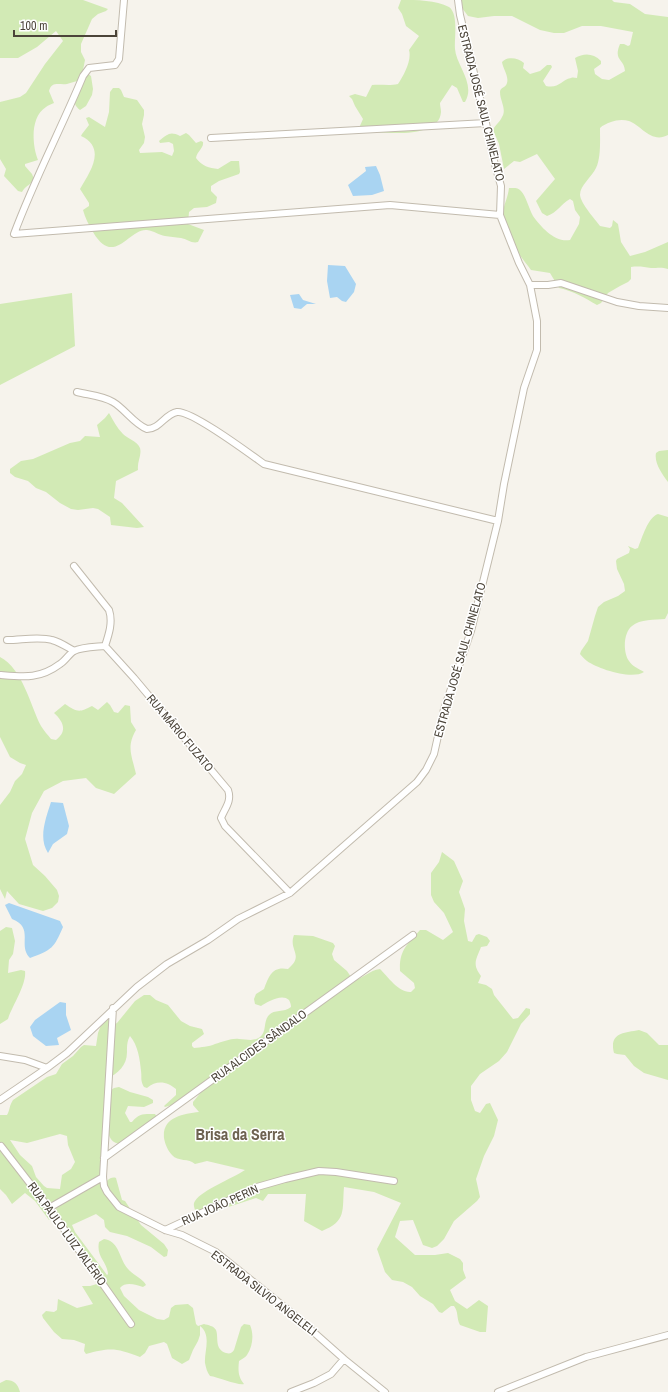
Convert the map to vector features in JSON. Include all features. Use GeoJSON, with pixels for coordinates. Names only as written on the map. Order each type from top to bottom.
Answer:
{"type":"FeatureCollection","features":[{"type":"Feature","properties":{"kind":"street"},"geometry":{"type":"LineString","coordinates":[[124,0],[119,59],[115,65],[90,68],[83,76],[14,234],[390,205],[500,215]]}},
{"type":"Feature","properties":{"kind":"street","name":"ESTRADA JOSÉ SAUL CHINELATO"},"geometry":{"type":"LineString","coordinates":[[0,1100],[67,1053],[113,1008],[167,964],[208,940],[238,918],[290,893],[417,782],[426,770],[434,754],[444,709],[471,631],[498,521],[504,484],[524,388],[537,350],[537,321],[530,285],[519,263],[500,215],[501,186],[460,15],[458,0]]}},
{"type":"Feature","properties":{"kind":"street"},"geometry":{"type":"LineString","coordinates":[[211,138],[486,123]]}},
{"type":"Feature","properties":{"kind":"street"},"geometry":{"type":"LineString","coordinates":[[530,285],[561,283],[617,302],[639,306],[668,308]]}},
{"type":"Feature","properties":{"kind":"street"},"geometry":{"type":"LineString","coordinates":[[77,392],[114,403],[148,429],[156,426],[173,414],[181,412],[235,444],[264,464],[498,521]]}},
{"type":"Feature","properties":{"kind":"street"},"geometry":{"type":"LineString","coordinates":[[1,675],[24,677],[34,676],[58,666],[74,651],[105,646],[111,623],[109,610],[74,566]]}},
{"type":"Feature","properties":{"kind":"street"},"geometry":{"type":"LineString","coordinates":[[7,640],[40,638],[51,639],[74,651]]}},
{"type":"Feature","properties":{"kind":"street","name":"RUA MÁRIO FUZATO"},"geometry":{"type":"LineString","coordinates":[[105,646],[134,678],[228,790],[229,802],[222,818],[225,826],[290,893]]}},
{"type":"Feature","properties":{"kind":"street","name":"RUA ALCIDES SÂNDALO"},"geometry":{"type":"LineString","coordinates":[[104,1158],[413,935]]}},
{"type":"Feature","properties":{"kind":"street","name":"ESTRADA SILVIO ANGELELI"},"geometry":{"type":"LineString","coordinates":[[113,1008],[103,1177],[104,1186],[107,1192],[119,1207],[164,1230],[182,1235],[221,1256],[292,1313],[344,1359],[385,1392]]}},
{"type":"Feature","properties":{"kind":"street"},"geometry":{"type":"LineString","coordinates":[[0,1056],[25,1060],[47,1068]]}},
{"type":"Feature","properties":{"kind":"street","name":"RUA PAULO LUIZ VALÉRIO"},"geometry":{"type":"LineString","coordinates":[[1,1146],[49,1208],[131,1324]]}},
{"type":"Feature","properties":{"kind":"street","name":"RUA JOÃO PERIN"},"geometry":{"type":"LineString","coordinates":[[164,1230],[258,1187],[319,1171],[336,1172],[394,1182]]}},
{"type":"Feature","properties":{"kind":"street"},"geometry":{"type":"LineString","coordinates":[[49,1208],[103,1177]]}},
{"type":"Feature","properties":{"kind":"street"},"geometry":{"type":"LineString","coordinates":[[498,1392],[586,1357],[668,1335]]}},
{"type":"Feature","properties":{"kind":"street"},"geometry":{"type":"LineString","coordinates":[[291,1392],[332,1374],[344,1359]]}},
{"type":"Feature","properties":{"kind":"green space"},"geometry":{"type":"Polygon","coordinates":[[[0,0],[83,0],[108,9],[92,19],[81,44],[81,52],[85,60],[83,70],[91,76],[93,89],[92,95],[86,106],[80,110],[75,104],[74,100],[77,81],[67,84],[56,84],[50,88],[49,91],[54,103],[47,106],[41,112],[37,117],[35,124],[34,147],[38,160],[25,164],[34,179],[22,192],[18,191],[4,176],[6,169],[0,159],[0,102],[20,97],[26,93],[45,64],[63,41],[56,31],[37,47],[18,58],[0,58],[0,0]]]}},
{"type":"Feature","properties":{"kind":"green space"},"geometry":{"type":"Polygon","coordinates":[[[401,0],[420,0],[432,2],[449,7],[452,10],[455,21],[456,55],[467,82],[468,95],[465,102],[463,102],[457,88],[452,85],[440,103],[441,112],[438,121],[430,127],[420,131],[394,133],[361,131],[359,128],[363,119],[349,96],[355,94],[366,97],[372,85],[398,84],[408,63],[410,54],[409,50],[419,36],[406,26],[402,14],[398,8],[401,0]]]}},
{"type":"Feature","properties":{"kind":"green space"},"geometry":{"type":"Polygon","coordinates":[[[460,0],[612,0],[614,2],[630,4],[645,14],[668,17],[668,135],[662,137],[651,136],[633,123],[624,120],[615,121],[602,126],[600,128],[598,164],[584,184],[580,195],[585,207],[600,226],[610,228],[613,220],[618,224],[621,242],[630,256],[645,252],[668,242],[668,269],[631,267],[631,279],[608,293],[601,303],[597,305],[583,297],[559,288],[550,273],[531,270],[511,243],[504,227],[504,209],[509,188],[518,189],[523,193],[533,216],[544,229],[554,237],[570,240],[579,224],[580,217],[575,210],[573,201],[570,199],[550,215],[547,216],[542,213],[536,201],[555,179],[537,154],[520,162],[514,161],[504,169],[499,144],[493,130],[501,119],[504,111],[500,92],[506,85],[507,75],[502,62],[510,58],[519,60],[524,63],[523,68],[530,74],[540,71],[547,65],[551,65],[552,67],[543,81],[546,86],[550,87],[568,79],[577,78],[578,71],[575,58],[582,55],[592,55],[601,61],[601,64],[594,69],[595,74],[602,79],[609,80],[625,71],[623,64],[618,57],[618,50],[620,44],[630,45],[633,32],[601,26],[582,26],[564,33],[554,33],[540,30],[512,16],[478,18],[468,16],[462,8],[460,0]]]}},
{"type":"Feature","properties":{"kind":"green space"},"geometry":{"type":"Polygon","coordinates":[[[113,88],[119,88],[124,97],[137,100],[144,110],[142,124],[145,137],[144,143],[139,150],[140,153],[162,152],[172,156],[174,151],[173,144],[169,142],[160,143],[159,141],[169,134],[180,136],[186,133],[196,143],[201,141],[203,142],[196,158],[203,165],[218,169],[231,161],[239,161],[239,174],[219,181],[211,186],[211,191],[217,197],[216,203],[207,207],[194,208],[189,212],[188,224],[204,230],[198,242],[163,235],[147,230],[140,231],[115,247],[108,247],[101,242],[90,227],[83,210],[89,206],[89,203],[80,189],[92,168],[95,154],[89,141],[81,136],[89,125],[86,118],[89,117],[105,127],[109,112],[110,92],[113,88]]]}},
{"type":"Feature","properties":{"kind":"green space"},"geometry":{"type":"Polygon","coordinates":[[[72,293],[75,346],[0,385],[0,304],[72,293]]]}},
{"type":"Feature","properties":{"kind":"green space"},"geometry":{"type":"Polygon","coordinates":[[[109,413],[121,432],[140,448],[138,470],[116,481],[114,498],[122,503],[144,527],[137,528],[111,525],[110,517],[98,509],[71,509],[60,503],[46,492],[36,488],[28,481],[15,477],[10,473],[10,469],[21,461],[33,459],[70,443],[80,441],[85,436],[100,437],[97,425],[109,413]]]}},
{"type":"Feature","properties":{"kind":"green space"},"geometry":{"type":"Polygon","coordinates":[[[668,450],[668,482],[663,476],[656,461],[656,453],[659,451],[668,450]]]}},
{"type":"Feature","properties":{"kind":"green space"},"geometry":{"type":"Polygon","coordinates":[[[658,514],[668,517],[668,613],[665,619],[639,622],[632,626],[627,633],[625,648],[627,657],[632,664],[644,672],[632,675],[607,670],[592,664],[580,654],[588,641],[598,607],[604,602],[625,591],[624,584],[617,569],[617,559],[629,553],[630,549],[628,546],[635,549],[638,548],[648,523],[658,514]]]}},
{"type":"Feature","properties":{"kind":"green space"},"geometry":{"type":"Polygon","coordinates":[[[0,657],[15,670],[25,688],[41,726],[51,739],[56,740],[62,733],[62,723],[54,713],[65,704],[72,709],[81,711],[92,706],[98,710],[107,702],[114,712],[118,713],[125,705],[130,706],[131,722],[136,730],[131,742],[131,752],[136,774],[114,794],[96,788],[86,778],[63,781],[44,791],[32,813],[25,839],[33,865],[57,890],[59,896],[58,902],[52,908],[43,911],[19,904],[7,891],[5,899],[0,889],[0,805],[10,792],[15,781],[22,774],[26,765],[10,757],[0,737],[0,657]]]}},
{"type":"Feature","properties":{"kind":"green space"},"geometry":{"type":"Polygon","coordinates":[[[442,852],[454,861],[463,881],[459,892],[465,909],[464,921],[468,941],[472,942],[476,935],[479,934],[487,937],[490,941],[487,946],[481,947],[476,959],[476,968],[481,976],[478,983],[486,985],[492,989],[494,995],[513,1019],[518,1018],[526,1008],[530,1009],[530,1014],[521,1024],[507,1052],[499,1061],[480,1074],[471,1086],[471,1100],[475,1111],[480,1113],[486,1104],[490,1103],[498,1120],[494,1136],[484,1156],[476,1179],[480,1197],[454,1221],[444,1239],[437,1246],[432,1248],[423,1245],[413,1220],[400,1221],[395,1237],[415,1255],[435,1255],[448,1253],[460,1259],[463,1263],[463,1270],[466,1278],[450,1290],[455,1301],[467,1309],[479,1300],[488,1306],[486,1332],[480,1332],[460,1325],[454,1306],[451,1306],[442,1313],[439,1312],[433,1304],[420,1296],[412,1287],[403,1282],[392,1280],[385,1272],[377,1249],[401,1203],[374,1192],[344,1187],[342,1214],[336,1223],[322,1231],[304,1221],[306,1194],[268,1194],[263,1201],[256,1198],[219,1210],[200,1212],[195,1210],[195,1201],[204,1193],[245,1170],[207,1161],[195,1164],[190,1161],[177,1159],[174,1157],[165,1143],[164,1131],[166,1125],[170,1121],[180,1116],[199,1112],[193,1105],[193,1102],[206,1086],[172,1105],[165,1107],[164,1106],[176,1095],[176,1089],[162,1082],[155,1083],[147,1088],[144,1087],[138,1053],[130,1036],[127,1044],[127,1057],[124,1065],[118,1072],[107,1079],[105,1092],[107,1093],[114,1088],[119,1087],[153,1100],[153,1103],[144,1107],[128,1106],[125,1113],[130,1122],[142,1115],[155,1114],[157,1117],[124,1144],[119,1144],[113,1141],[105,1127],[100,1169],[100,1184],[102,1186],[110,1179],[116,1178],[122,1200],[125,1201],[141,1225],[164,1244],[168,1250],[167,1256],[164,1257],[151,1247],[127,1236],[110,1232],[105,1227],[104,1220],[96,1214],[72,1225],[75,1232],[107,1275],[106,1266],[99,1252],[99,1242],[104,1239],[109,1240],[115,1245],[125,1265],[146,1285],[143,1287],[128,1284],[120,1288],[124,1296],[139,1310],[157,1319],[164,1320],[169,1317],[171,1308],[175,1305],[188,1304],[193,1308],[196,1324],[198,1326],[206,1324],[215,1329],[217,1333],[218,1346],[222,1351],[227,1353],[231,1353],[234,1350],[241,1327],[244,1324],[250,1325],[252,1336],[251,1348],[246,1356],[239,1361],[239,1373],[244,1384],[238,1384],[210,1376],[205,1363],[207,1344],[206,1334],[200,1326],[200,1335],[189,1360],[182,1364],[172,1358],[167,1344],[164,1342],[149,1346],[145,1353],[140,1357],[119,1350],[101,1350],[86,1354],[84,1351],[85,1344],[74,1340],[62,1339],[54,1332],[42,1315],[46,1311],[54,1312],[57,1310],[58,1299],[77,1308],[93,1304],[82,1286],[90,1286],[107,1281],[75,1240],[54,1217],[49,1220],[35,1201],[25,1193],[12,1204],[0,1189],[0,1115],[7,1115],[13,1100],[47,1077],[56,1074],[62,1064],[73,1056],[81,1047],[84,1045],[96,1046],[98,1033],[106,1012],[115,1024],[135,1001],[144,995],[150,995],[156,1000],[168,1005],[181,1021],[190,1026],[202,1029],[204,1034],[192,1043],[194,1048],[210,1046],[233,1039],[257,1039],[264,1032],[267,1017],[271,1013],[291,1007],[289,1000],[283,997],[267,1002],[261,1006],[255,1004],[254,999],[256,994],[264,989],[272,973],[278,969],[288,969],[293,964],[296,956],[293,945],[294,935],[313,936],[333,943],[335,946],[332,954],[334,960],[347,971],[353,980],[380,969],[402,990],[411,992],[415,988],[414,983],[400,971],[402,953],[405,948],[420,930],[426,930],[443,940],[453,932],[444,913],[434,902],[431,895],[431,873],[439,862],[442,852]],[[60,1134],[27,1143],[10,1140],[20,1155],[32,1166],[36,1177],[44,1186],[47,1188],[60,1189],[62,1175],[71,1169],[75,1162],[68,1145],[67,1136],[60,1134]]]}},
{"type":"Feature","properties":{"kind":"green space"},"geometry":{"type":"Polygon","coordinates":[[[6,927],[12,928],[15,941],[13,954],[9,960],[8,973],[21,970],[25,971],[25,976],[22,988],[8,1019],[0,1024],[0,931],[6,927]]]}},
{"type":"Feature","properties":{"kind":"green space"},"geometry":{"type":"Polygon","coordinates":[[[639,1030],[647,1033],[659,1045],[668,1045],[668,1080],[644,1073],[634,1066],[625,1055],[614,1053],[613,1046],[615,1038],[623,1033],[639,1030]]]}},
{"type":"Feature","properties":{"kind":"green space"},"geometry":{"type":"Polygon","coordinates":[[[6,1380],[15,1383],[20,1392],[0,1392],[0,1383],[6,1380]]]}},
{"type":"Feature","properties":{"kind":"water"},"geometry":{"type":"Polygon","coordinates":[[[376,166],[384,191],[372,195],[353,196],[348,185],[366,171],[365,167],[376,166]]]}},
{"type":"Feature","properties":{"kind":"water"},"geometry":{"type":"Polygon","coordinates":[[[328,265],[345,266],[356,284],[354,292],[346,302],[337,297],[330,298],[327,281],[328,265]]]}},
{"type":"Feature","properties":{"kind":"water"},"geometry":{"type":"Polygon","coordinates":[[[299,294],[303,300],[316,304],[307,304],[301,309],[294,308],[290,295],[299,294]]]}},
{"type":"Feature","properties":{"kind":"water"},"geometry":{"type":"Polygon","coordinates":[[[51,802],[63,803],[69,826],[67,834],[53,844],[48,853],[45,847],[43,834],[45,821],[51,802]]]}},
{"type":"Feature","properties":{"kind":"water"},"geometry":{"type":"Polygon","coordinates":[[[9,903],[60,921],[63,927],[57,940],[48,950],[30,958],[26,953],[23,927],[12,919],[5,905],[9,903]]]}},
{"type":"Feature","properties":{"kind":"water"},"geometry":{"type":"Polygon","coordinates":[[[60,1002],[66,1003],[66,1015],[71,1030],[57,1038],[59,1045],[46,1046],[33,1036],[30,1027],[35,1020],[60,1002]]]}},
{"type":"Feature","properties":{"kind":"district","name":"Brisa da Serra"},"geometry":{"type":"Point","coordinates":[240,1134]}}]}
